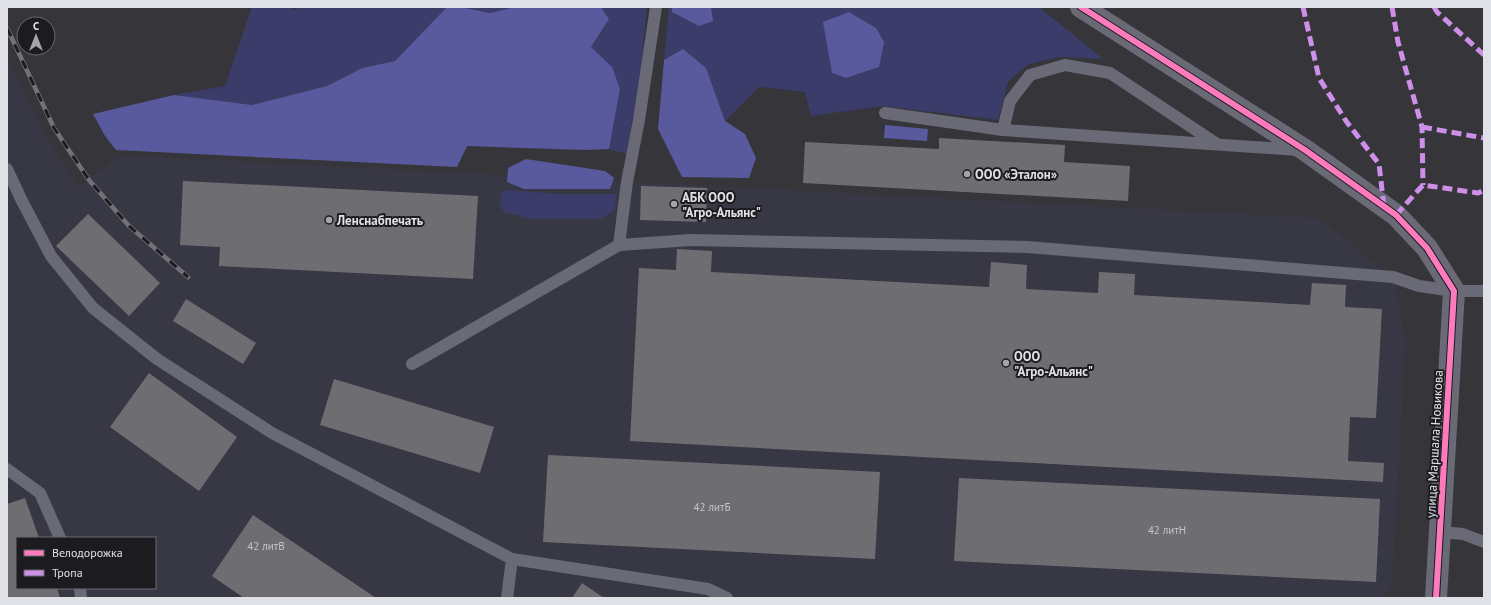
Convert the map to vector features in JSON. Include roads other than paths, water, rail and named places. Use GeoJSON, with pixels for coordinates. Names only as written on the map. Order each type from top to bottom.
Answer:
{"type":"FeatureCollection","features":[{"type":"Feature","properties":{"kind":"street"},"geometry":{"type":"LineString","coordinates":[[1081,7],[1305,150],[1396,216],[1427,248],[1454,291]]}},
{"type":"Feature","properties":{"kind":"street","name":"улица Маршала Новикова"},"geometry":{"type":"LineString","coordinates":[[1436,598],[1454,291]]}},
{"type":"Feature","properties":{"kind":"lane"},"geometry":{"type":"LineString","coordinates":[[618,245],[656,7]]}},
{"type":"Feature","properties":{"kind":"lane"},"geometry":{"type":"LineString","coordinates":[[1002,130],[1010,101],[1030,75],[1065,65],[1110,73],[1218,144]]}},
{"type":"Feature","properties":{"kind":"lane"},"geometry":{"type":"LineString","coordinates":[[885,113],[1002,130],[1305,150]]}},
{"type":"Feature","properties":{"kind":"lane"},"geometry":{"type":"LineString","coordinates":[[7,169],[51,256],[93,308],[157,360],[272,433],[512,559],[708,589],[727,598]]}},
{"type":"Feature","properties":{"kind":"lane"},"geometry":{"type":"LineString","coordinates":[[412,364],[618,245],[691,240],[1027,247],[1393,277],[1419,286],[1454,291],[1484,291]]}},
{"type":"Feature","properties":{"kind":"lane"},"geometry":{"type":"LineString","coordinates":[[7,469],[40,493],[60,537]]}},
{"type":"Feature","properties":{"kind":"lane"},"geometry":{"type":"LineString","coordinates":[[1440,532],[1463,534],[1484,542]]}},
{"type":"Feature","properties":{"kind":"lane"},"geometry":{"type":"LineString","coordinates":[[507,598],[512,559]]}},
{"type":"Feature","properties":{"kind":"railway"},"geometry":{"type":"LineString","coordinates":[[7,28],[54,128],[89,180],[129,226],[188,277]]}},
{"type":"Feature","properties":{"kind":"place","name":"ООО «Эталон»"},"geometry":{"type":"Point","coordinates":[967,174]}},
{"type":"Feature","properties":{"kind":"place","name":"АБК ООО \"Агро-Альянс\""},"geometry":{"type":"Point","coordinates":[674,204]}},
{"type":"Feature","properties":{"kind":"place","name":"Ленснабпечать"},"geometry":{"type":"Point","coordinates":[329,220]}},
{"type":"Feature","properties":{"kind":"place","name":"ООО \"Агро-Альянс\""},"geometry":{"type":"Point","coordinates":[1006,363]}}]}
